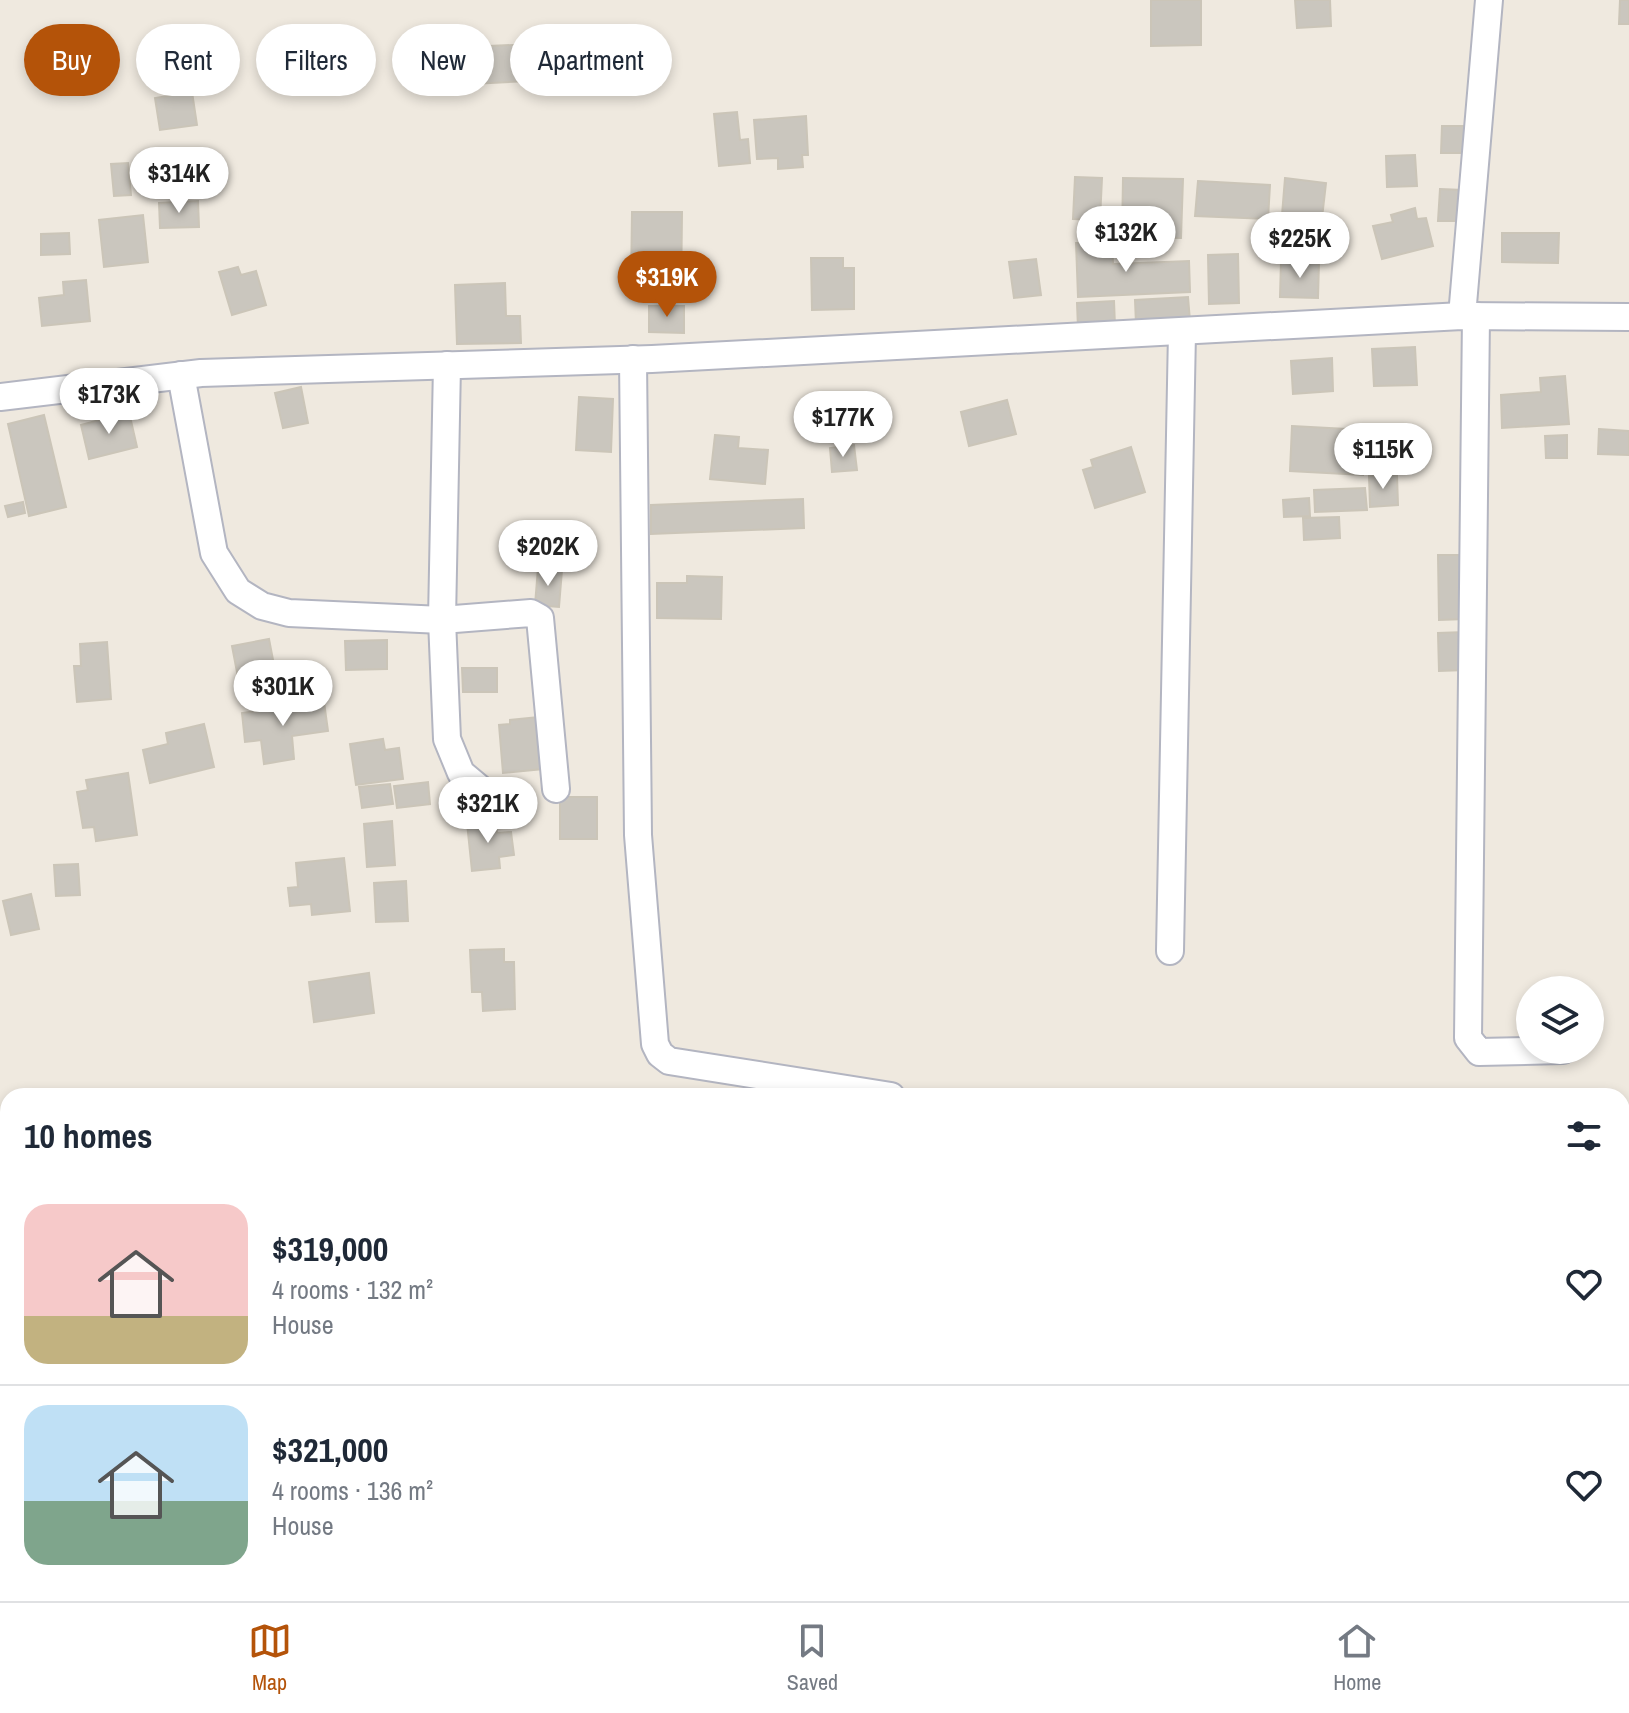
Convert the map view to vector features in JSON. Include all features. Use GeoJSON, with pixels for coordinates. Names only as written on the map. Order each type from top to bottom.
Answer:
{"type":"FeatureCollection","features":[{"type":"Feature","properties":{"kind":"street"},"geometry":{"type":"LineString","coordinates":[[1489,0],[1469,316],[1468,1038],[1479,1052],[1516,1051]]}},
{"type":"Feature","properties":{"kind":"street"},"geometry":{"type":"LineString","coordinates":[[0,397],[181,375],[633,359],[1469,316],[1629,317]]}},
{"type":"Feature","properties":{"kind":"street"},"geometry":{"type":"LineString","coordinates":[[1170,951],[1182,332]]}},
{"type":"Feature","properties":{"kind":"street"},"geometry":{"type":"LineString","coordinates":[[633,359],[638,835],[655,1044],[660,1054],[669,1061],[840,1088]]}},
{"type":"Feature","properties":{"kind":"street"},"geometry":{"type":"LineString","coordinates":[[447,365],[442,620],[447,739],[461,773],[491,798]]}},
{"type":"Feature","properties":{"kind":"street"},"geometry":{"type":"LineString","coordinates":[[181,375],[214,553],[238,591],[262,606],[289,613],[442,620],[531,613],[540,618],[556,789]]}},
{"type":"Feature","properties":{"kind":"building"},"geometry":{"type":"Polygon","coordinates":[[[1151,0],[1201,0],[1201,45],[1151,46],[1151,0]]]}},
{"type":"Feature","properties":{"kind":"building"},"geometry":{"type":"Polygon","coordinates":[[[1295,0],[1330,0],[1331,26],[1297,28],[1295,0]]]}},
{"type":"Feature","properties":{"kind":"building"},"geometry":{"type":"Polygon","coordinates":[[[1620,0],[1629,0],[1629,24],[1619,24],[1620,0]]]}},
{"type":"Feature","properties":{"kind":"building"},"geometry":{"type":"Polygon","coordinates":[[[510,45],[510,82],[494,83],[494,46],[510,45]]]}},
{"type":"Feature","properties":{"kind":"building"},"geometry":{"type":"Polygon","coordinates":[[[193,96],[197,125],[160,130],[155,98],[193,96]]]}},
{"type":"Feature","properties":{"kind":"building"},"geometry":{"type":"Polygon","coordinates":[[[737,112],[740,140],[748,139],[750,163],[719,166],[714,114],[737,112]]]}},
{"type":"Feature","properties":{"kind":"building"},"geometry":{"type":"Polygon","coordinates":[[[806,116],[808,155],[802,155],[803,167],[778,169],[778,158],[757,159],[754,120],[806,116]]]}},
{"type":"Feature","properties":{"kind":"building"},"geometry":{"type":"Polygon","coordinates":[[[1442,126],[1467,126],[1467,153],[1441,153],[1442,126]]]}},
{"type":"Feature","properties":{"kind":"building"},"geometry":{"type":"Polygon","coordinates":[[[1415,155],[1417,186],[1387,187],[1386,156],[1415,155]]]}},
{"type":"Feature","properties":{"kind":"building"},"geometry":{"type":"Polygon","coordinates":[[[128,163],[131,195],[114,196],[111,164],[128,163]]]}},
{"type":"Feature","properties":{"kind":"building"},"geometry":{"type":"Polygon","coordinates":[[[187,165],[189,193],[157,195],[155,168],[187,165]]]}},
{"type":"Feature","properties":{"kind":"building"},"geometry":{"type":"Polygon","coordinates":[[[1075,177],[1102,178],[1100,220],[1073,219],[1075,177]]]}},
{"type":"Feature","properties":{"kind":"building"},"geometry":{"type":"Polygon","coordinates":[[[1123,178],[1183,179],[1181,238],[1122,237],[1123,178]]]}},
{"type":"Feature","properties":{"kind":"building"},"geometry":{"type":"Polygon","coordinates":[[[1285,178],[1326,183],[1322,218],[1282,215],[1285,178]]]}},
{"type":"Feature","properties":{"kind":"building"},"geometry":{"type":"Polygon","coordinates":[[[1198,181],[1270,185],[1268,219],[1195,216],[1198,181]]]}},
{"type":"Feature","properties":{"kind":"building"},"geometry":{"type":"Polygon","coordinates":[[[1440,189],[1463,190],[1461,221],[1438,221],[1440,189]]]}},
{"type":"Feature","properties":{"kind":"building"},"geometry":{"type":"Polygon","coordinates":[[[198,201],[199,227],[160,228],[159,203],[198,201]]]}},
{"type":"Feature","properties":{"kind":"building"},"geometry":{"type":"Polygon","coordinates":[[[1415,208],[1417,219],[1426,218],[1433,246],[1382,259],[1373,226],[1393,222],[1391,215],[1415,208]]]}},
{"type":"Feature","properties":{"kind":"building"},"geometry":{"type":"Polygon","coordinates":[[[632,212],[682,212],[681,297],[653,296],[653,287],[631,287],[632,212]]]}},
{"type":"Feature","properties":{"kind":"building"},"geometry":{"type":"Polygon","coordinates":[[[143,215],[148,262],[104,267],[99,220],[143,215]]]}},
{"type":"Feature","properties":{"kind":"building"},"geometry":{"type":"Polygon","coordinates":[[[69,233],[70,254],[41,255],[41,234],[69,233]]]}},
{"type":"Feature","properties":{"kind":"building"},"geometry":{"type":"Polygon","coordinates":[[[1502,233],[1559,233],[1558,263],[1502,262],[1502,233]]]}},
{"type":"Feature","properties":{"kind":"building"},"geometry":{"type":"Polygon","coordinates":[[[1112,242],[1113,264],[1189,261],[1190,292],[1078,297],[1076,243],[1112,242]]]}},
{"type":"Feature","properties":{"kind":"building"},"geometry":{"type":"Polygon","coordinates":[[[1238,254],[1239,303],[1209,304],[1208,255],[1238,254]]]}},
{"type":"Feature","properties":{"kind":"building"},"geometry":{"type":"Polygon","coordinates":[[[811,258],[843,258],[843,268],[854,268],[854,309],[812,310],[811,258]]]}},
{"type":"Feature","properties":{"kind":"building"},"geometry":{"type":"Polygon","coordinates":[[[1036,259],[1041,295],[1014,298],[1009,262],[1036,259]]]}},
{"type":"Feature","properties":{"kind":"building"},"geometry":{"type":"Polygon","coordinates":[[[1281,261],[1319,262],[1318,298],[1280,297],[1281,261]]]}},
{"type":"Feature","properties":{"kind":"building"},"geometry":{"type":"Polygon","coordinates":[[[238,267],[241,275],[256,271],[266,305],[232,315],[219,272],[238,267]]]}},
{"type":"Feature","properties":{"kind":"building"},"geometry":{"type":"Polygon","coordinates":[[[86,280],[90,321],[42,326],[39,298],[64,295],[63,282],[86,280]]]}},
{"type":"Feature","properties":{"kind":"building"},"geometry":{"type":"Polygon","coordinates":[[[505,283],[506,316],[520,316],[521,343],[457,344],[455,285],[505,283]]]}},
{"type":"Feature","properties":{"kind":"building"},"geometry":{"type":"Polygon","coordinates":[[[1188,297],[1190,321],[1136,324],[1135,300],[1188,297]]]}},
{"type":"Feature","properties":{"kind":"building"},"geometry":{"type":"Polygon","coordinates":[[[1114,301],[1115,326],[1078,328],[1077,303],[1114,301]]]}},
{"type":"Feature","properties":{"kind":"building"},"geometry":{"type":"Polygon","coordinates":[[[649,306],[684,306],[684,333],[649,332],[649,306]]]}},
{"type":"Feature","properties":{"kind":"building"},"geometry":{"type":"Polygon","coordinates":[[[1415,347],[1417,385],[1374,386],[1372,349],[1415,347]]]}},
{"type":"Feature","properties":{"kind":"building"},"geometry":{"type":"Polygon","coordinates":[[[1332,358],[1333,391],[1293,394],[1291,361],[1332,358]]]}},
{"type":"Feature","properties":{"kind":"building"},"geometry":{"type":"Polygon","coordinates":[[[1565,376],[1569,424],[1502,428],[1501,395],[1541,392],[1540,378],[1565,376]]]}},
{"type":"Feature","properties":{"kind":"building"},"geometry":{"type":"Polygon","coordinates":[[[301,387],[308,423],[283,428],[275,393],[301,387]]]}},
{"type":"Feature","properties":{"kind":"building"},"geometry":{"type":"Polygon","coordinates":[[[579,397],[613,399],[611,452],[576,450],[579,397]]]}},
{"type":"Feature","properties":{"kind":"building"},"geometry":{"type":"Polygon","coordinates":[[[1007,400],[1016,434],[969,446],[961,412],[1007,400]]]}},
{"type":"Feature","properties":{"kind":"building"},"geometry":{"type":"Polygon","coordinates":[[[129,412],[137,447],[89,459],[81,425],[129,412]]]}},
{"type":"Feature","properties":{"kind":"building"},"geometry":{"type":"Polygon","coordinates":[[[44,415],[66,507],[29,516],[8,424],[44,415]]]}},
{"type":"Feature","properties":{"kind":"building"},"geometry":{"type":"Polygon","coordinates":[[[1292,426],[1365,430],[1363,475],[1290,471],[1292,426]]]}},
{"type":"Feature","properties":{"kind":"building"},"geometry":{"type":"Polygon","coordinates":[[[1599,429],[1629,431],[1629,455],[1598,454],[1599,429]]]}},
{"type":"Feature","properties":{"kind":"building"},"geometry":{"type":"Polygon","coordinates":[[[715,435],[739,437],[738,448],[768,450],[765,484],[710,479],[715,435]]]}},
{"type":"Feature","properties":{"kind":"building"},"geometry":{"type":"Polygon","coordinates":[[[1567,435],[1567,458],[1546,458],[1545,436],[1567,435]]]}},
{"type":"Feature","properties":{"kind":"building"},"geometry":{"type":"Polygon","coordinates":[[[854,445],[857,470],[832,472],[830,448],[854,445]]]}},
{"type":"Feature","properties":{"kind":"building"},"geometry":{"type":"Polygon","coordinates":[[[1131,447],[1145,492],[1095,508],[1083,470],[1093,467],[1091,460],[1131,447]]]}},
{"type":"Feature","properties":{"kind":"building"},"geometry":{"type":"Polygon","coordinates":[[[1397,475],[1398,505],[1370,507],[1369,476],[1397,475]]]}},
{"type":"Feature","properties":{"kind":"building"},"geometry":{"type":"Polygon","coordinates":[[[1365,488],[1367,510],[1315,512],[1314,490],[1365,488]]]}},
{"type":"Feature","properties":{"kind":"building"},"geometry":{"type":"Polygon","coordinates":[[[1309,498],[1310,516],[1284,517],[1283,500],[1309,498]]]}},
{"type":"Feature","properties":{"kind":"building"},"geometry":{"type":"Polygon","coordinates":[[[803,499],[804,528],[651,534],[651,505],[803,499]]]}},
{"type":"Feature","properties":{"kind":"building"},"geometry":{"type":"Polygon","coordinates":[[[23,502],[25,513],[8,517],[5,506],[23,502]]]}},
{"type":"Feature","properties":{"kind":"building"},"geometry":{"type":"Polygon","coordinates":[[[1339,517],[1340,538],[1304,540],[1303,518],[1339,517]]]}},
{"type":"Feature","properties":{"kind":"building"},"geometry":{"type":"Polygon","coordinates":[[[1438,555],[1465,555],[1466,619],[1439,620],[1438,555]]]}},
{"type":"Feature","properties":{"kind":"building"},"geometry":{"type":"Polygon","coordinates":[[[538,568],[562,570],[559,607],[535,605],[538,568]]]}},
{"type":"Feature","properties":{"kind":"building"},"geometry":{"type":"Polygon","coordinates":[[[687,576],[722,577],[721,619],[657,618],[657,583],[687,583],[687,576]]]}},
{"type":"Feature","properties":{"kind":"building"},"geometry":{"type":"Polygon","coordinates":[[[1465,632],[1466,670],[1439,671],[1438,633],[1465,632]]]}},
{"type":"Feature","properties":{"kind":"building"},"geometry":{"type":"Polygon","coordinates":[[[269,639],[278,686],[241,693],[232,646],[269,639]]]}},
{"type":"Feature","properties":{"kind":"building"},"geometry":{"type":"Polygon","coordinates":[[[387,640],[387,669],[346,670],[345,641],[387,640]]]}},
{"type":"Feature","properties":{"kind":"building"},"geometry":{"type":"Polygon","coordinates":[[[107,642],[111,699],[77,702],[74,666],[81,666],[80,644],[107,642]]]}},
{"type":"Feature","properties":{"kind":"building"},"geometry":{"type":"Polygon","coordinates":[[[462,668],[497,668],[497,692],[463,692],[462,668]]]}},
{"type":"Feature","properties":{"kind":"building"},"geometry":{"type":"Polygon","coordinates":[[[324,702],[328,731],[292,736],[294,759],[264,764],[261,740],[245,742],[242,713],[324,702]]]}},
{"type":"Feature","properties":{"kind":"building"},"geometry":{"type":"Polygon","coordinates":[[[538,717],[543,769],[503,773],[499,725],[510,724],[510,720],[538,717]]]}},
{"type":"Feature","properties":{"kind":"building"},"geometry":{"type":"Polygon","coordinates":[[[204,724],[214,767],[150,783],[143,750],[168,744],[166,733],[204,724]]]}},
{"type":"Feature","properties":{"kind":"building"},"geometry":{"type":"Polygon","coordinates":[[[383,739],[385,750],[399,748],[403,779],[356,785],[350,744],[383,739]]]}},
{"type":"Feature","properties":{"kind":"building"},"geometry":{"type":"Polygon","coordinates":[[[128,773],[137,835],[96,841],[94,827],[83,828],[77,792],[88,790],[86,780],[128,773]]]}},
{"type":"Feature","properties":{"kind":"building"},"geometry":{"type":"Polygon","coordinates":[[[428,782],[430,804],[397,808],[394,786],[428,782]]]}},
{"type":"Feature","properties":{"kind":"building"},"geometry":{"type":"Polygon","coordinates":[[[390,784],[393,804],[362,808],[359,787],[390,784]]]}},
{"type":"Feature","properties":{"kind":"building"},"geometry":{"type":"Polygon","coordinates":[[[560,797],[597,797],[597,839],[560,839],[560,797]]]}},
{"type":"Feature","properties":{"kind":"building"},"geometry":{"type":"Polygon","coordinates":[[[495,820],[497,833],[511,832],[514,855],[499,857],[500,868],[472,871],[467,823],[495,820]]]}},
{"type":"Feature","properties":{"kind":"building"},"geometry":{"type":"Polygon","coordinates":[[[392,821],[395,865],[367,867],[364,824],[392,821]]]}},
{"type":"Feature","properties":{"kind":"building"},"geometry":{"type":"Polygon","coordinates":[[[344,858],[350,911],[312,915],[311,904],[290,906],[288,888],[298,887],[296,863],[344,858]]]}},
{"type":"Feature","properties":{"kind":"building"},"geometry":{"type":"Polygon","coordinates":[[[78,864],[80,895],[56,896],[54,865],[78,864]]]}},
{"type":"Feature","properties":{"kind":"building"},"geometry":{"type":"Polygon","coordinates":[[[406,881],[408,921],[376,922],[374,883],[406,881]]]}},
{"type":"Feature","properties":{"kind":"building"},"geometry":{"type":"Polygon","coordinates":[[[31,894],[39,929],[11,935],[3,901],[31,894]]]}},
{"type":"Feature","properties":{"kind":"building"},"geometry":{"type":"Polygon","coordinates":[[[504,949],[504,962],[514,962],[515,1009],[483,1011],[482,992],[472,992],[470,950],[504,949]]]}},
{"type":"Feature","properties":{"kind":"building"},"geometry":{"type":"Polygon","coordinates":[[[369,973],[374,1013],[314,1022],[309,982],[369,973]]]}}]}
